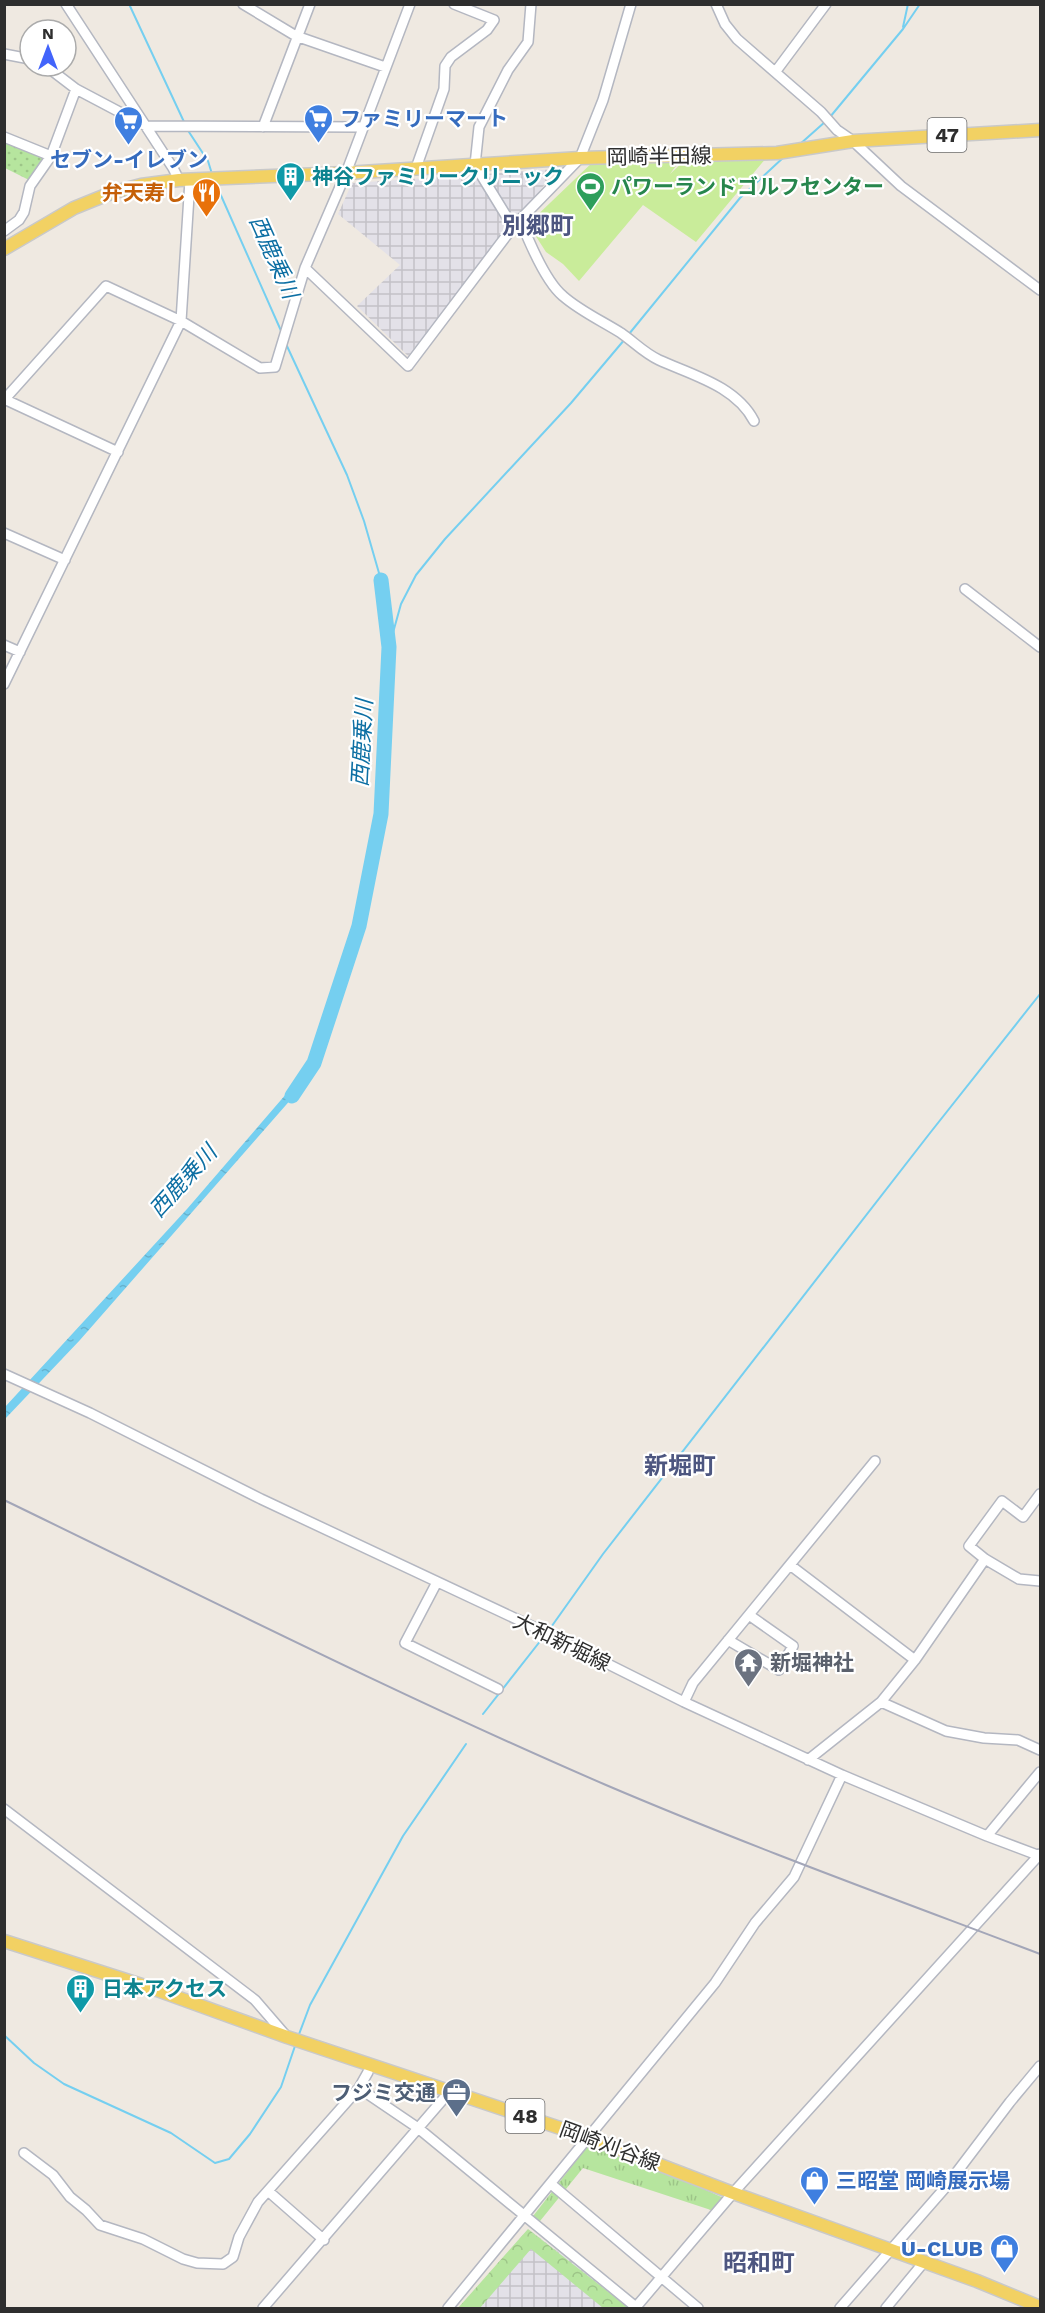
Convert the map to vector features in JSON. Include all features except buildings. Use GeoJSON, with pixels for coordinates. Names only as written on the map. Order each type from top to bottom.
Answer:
{"type":"FeatureCollection","features":[{"type":"Feature","properties":{"kind":"main road","name":"岡崎半田線"},"geometry":{"type":"LineString","coordinates":[[4,249],[74,208],[111,193],[141,185],[184,180],[346,173],[580,158],[777,153],[853,141],[1041,130]]}},
{"type":"Feature","properties":{"kind":"main road","name":"岡崎刈谷線"},"geometry":{"type":"LineString","coordinates":[[4,1941],[157,1990],[287,2037],[590,2138],[977,2281],[1041,2307]]}},
{"type":"Feature","properties":{"kind":"street"},"geometry":{"type":"LineString","coordinates":[[4,684],[182,321],[184,180],[66,4]]}},
{"type":"Feature","properties":{"kind":"street"},"geometry":{"type":"LineString","coordinates":[[243,4],[296,36],[386,67]]}},
{"type":"Feature","properties":{"kind":"street"},"geometry":{"type":"LineString","coordinates":[[263,127],[310,4]]}},
{"type":"Feature","properties":{"kind":"street"},"geometry":{"type":"LineString","coordinates":[[118,452],[5,399],[106,286],[182,321],[260,368],[275,367],[305,268],[346,173],[410,4]]}},
{"type":"Feature","properties":{"kind":"street"},"geometry":{"type":"LineString","coordinates":[[416,168],[444,90],[445,66],[451,57],[487,30],[494,20],[454,4]]}},
{"type":"Feature","properties":{"kind":"street"},"geometry":{"type":"LineString","coordinates":[[513,227],[475,165],[479,127],[508,70],[528,42],[531,4]]}},
{"type":"Feature","properties":{"kind":"street"},"geometry":{"type":"LineString","coordinates":[[305,268],[408,366],[513,227],[580,158],[603,100],[631,4]]}},
{"type":"Feature","properties":{"kind":"street"},"geometry":{"type":"LineString","coordinates":[[716,4],[725,24],[737,39],[776,71],[821,112],[837,130],[853,141],[902,186],[1041,290]]}},
{"type":"Feature","properties":{"kind":"street"},"geometry":{"type":"LineString","coordinates":[[776,71],[826,4]]}},
{"type":"Feature","properties":{"kind":"street"},"geometry":{"type":"LineString","coordinates":[[62,78],[76,89],[146,126],[362,127]]}},
{"type":"Feature","properties":{"kind":"street"},"geometry":{"type":"LineString","coordinates":[[4,231],[19,220],[24,212],[30,186],[51,156],[76,89]]}},
{"type":"Feature","properties":{"kind":"street"},"geometry":{"type":"LineString","coordinates":[[4,136],[51,156]]}},
{"type":"Feature","properties":{"kind":"street"},"geometry":{"type":"LineString","coordinates":[[513,227],[522,224],[534,255],[561,295],[623,334],[644,352],[703,378],[735,398],[748,410],[754,421]]}},
{"type":"Feature","properties":{"kind":"street"},"geometry":{"type":"LineString","coordinates":[[4,533],[65,560]]}},
{"type":"Feature","properties":{"kind":"street"},"geometry":{"type":"LineString","coordinates":[[965,589],[1041,647]]}},
{"type":"Feature","properties":{"kind":"street"},"geometry":{"type":"LineString","coordinates":[[4,645],[20,652]]}},
{"type":"Feature","properties":{"kind":"street","name":"大和新堀線"},"geometry":{"type":"LineString","coordinates":[[4,1374],[90,1413],[261,1499],[542,1631],[684,1702],[808,1760],[987,1836],[1040,1855]]}},
{"type":"Feature","properties":{"kind":"street"},"geometry":{"type":"LineString","coordinates":[[684,1702],[693,1683],[875,1461]]}},
{"type":"Feature","properties":{"kind":"street"},"geometry":{"type":"LineString","coordinates":[[1041,1494],[1023,1517],[1002,1501],[969,1546],[985,1559],[1019,1579],[1041,1581]]}},
{"type":"Feature","properties":{"kind":"street"},"geometry":{"type":"LineString","coordinates":[[808,1760],[881,1702],[915,1660],[985,1559]]}},
{"type":"Feature","properties":{"kind":"street"},"geometry":{"type":"LineString","coordinates":[[790,1565],[915,1660]]}},
{"type":"Feature","properties":{"kind":"street"},"geometry":{"type":"LineString","coordinates":[[437,1582],[405,1643],[498,1689]]}},
{"type":"Feature","properties":{"kind":"street"},"geometry":{"type":"LineString","coordinates":[[728,1640],[778,1670],[793,1646],[749,1615]]}},
{"type":"Feature","properties":{"kind":"street"},"geometry":{"type":"LineString","coordinates":[[881,1702],[946,1731],[984,1738],[1018,1740],[1041,1750]]}},
{"type":"Feature","properties":{"kind":"street"},"geometry":{"type":"LineString","coordinates":[[987,1836],[1041,1772]]}},
{"type":"Feature","properties":{"kind":"street"},"geometry":{"type":"LineString","coordinates":[[448,2308],[590,2138],[715,1983],[755,1923],[794,1877],[842,1775]]}},
{"type":"Feature","properties":{"kind":"street"},"geometry":{"type":"LineString","coordinates":[[4,1809],[255,2000],[287,2037]]}},
{"type":"Feature","properties":{"kind":"street"},"geometry":{"type":"LineString","coordinates":[[359,2088],[418,2128],[636,2308],[734,2193],[1040,1855]]}},
{"type":"Feature","properties":{"kind":"street"},"geometry":{"type":"LineString","coordinates":[[840,2308],[944,2188],[1010,2102],[1041,2066]]}},
{"type":"Feature","properties":{"kind":"street"},"geometry":{"type":"LineString","coordinates":[[24,2153],[53,2175],[70,2197],[100,2225],[143,2239],[183,2259],[197,2263],[223,2264],[230,2261],[251,2213],[359,2088],[368,2072]]}},
{"type":"Feature","properties":{"kind":"street"},"geometry":{"type":"LineString","coordinates":[[263,2308],[451,2090]]}},
{"type":"Feature","properties":{"kind":"street"},"geometry":{"type":"LineString","coordinates":[[551,2184],[698,2308]]}},
{"type":"Feature","properties":{"kind":"street"},"geometry":{"type":"LineString","coordinates":[[268,2191],[324,2240]]}},
{"type":"Feature","properties":{"kind":"street"},"geometry":{"type":"LineString","coordinates":[[886,2308],[924,2262]]}},
{"type":"Feature","properties":{"kind":"shaded area"},"geometry":{"type":"Polygon","coordinates":[[[557,169],[408,356],[357,306],[400,265],[338,214],[352,183],[557,169]]]}},
{"type":"Feature","properties":{"kind":"shaded area"},"geometry":{"type":"Polygon","coordinates":[[[528,2229],[633,2308],[459,2308],[528,2229]]]}},
{"type":"Feature","properties":{"kind":"green space"},"geometry":{"type":"Polygon","coordinates":[[[4,141],[45,157],[31,181],[5,168],[4,141]]]}},
{"type":"Feature","properties":{"kind":"green space","name":"パワーランドゴルフセンター"},"geometry":{"type":"Polygon","coordinates":[[[767,157],[696,242],[643,205],[579,281],[563,264],[546,252],[528,224],[596,159],[681,159],[670,174],[685,160],[767,157]]]}},
{"type":"Feature","properties":{"kind":"green space"},"geometry":{"type":"Polygon","coordinates":[[[593,2139],[728,2200],[717,2212],[583,2168],[536,2226],[530,2220],[593,2139]]]}},
{"type":"Feature","properties":{"kind":"green space"},"geometry":{"type":"Polygon","coordinates":[[[528,2229],[629,2308],[603,2308],[531,2249],[480,2308],[458,2308],[528,2229]]]}},
{"type":"Feature","properties":{"kind":"water"},"geometry":{"type":"Polygon","coordinates":[[[299,1079],[307,1081],[80,1340],[5,1419],[5,1407],[187,1209],[299,1079]]]}},
{"type":"Feature","properties":{"kind":"waterway","name":"西鹿乗川"},"geometry":{"type":"LineString","coordinates":[[129,4],[185,124]]}},
{"type":"Feature","properties":{"kind":"waterway"},"geometry":{"type":"LineString","coordinates":[[903,27],[908,4]]}},
{"type":"Feature","properties":{"kind":"waterway"},"geometry":{"type":"LineString","coordinates":[[830,117],[903,29],[920,4]]}},
{"type":"Feature","properties":{"kind":"waterway"},"geometry":{"type":"LineString","coordinates":[[799,145],[826,121]]}},
{"type":"Feature","properties":{"kind":"waterway","name":"西鹿乗川"},"geometry":{"type":"LineString","coordinates":[[187,129],[208,161],[212,174]]}},
{"type":"Feature","properties":{"kind":"waterway"},"geometry":{"type":"LineString","coordinates":[[629,334],[740,198],[785,156]]}},
{"type":"Feature","properties":{"kind":"waterway","name":"西鹿乗川"},"geometry":{"type":"LineString","coordinates":[[215,182],[282,333]]}},
{"type":"Feature","properties":{"kind":"waterway"},"geometry":{"type":"LineString","coordinates":[[389,647],[401,604],[416,575],[445,539],[571,403],[625,339]]}},
{"type":"Feature","properties":{"kind":"waterway","name":"西鹿乗川"},"geometry":{"type":"LineString","coordinates":[[286,344],[347,475],[364,521],[381,580]]}},
{"type":"Feature","properties":{"kind":"waterway","name":"西鹿乗川"},"geometry":{"type":"LineString","coordinates":[[292,1096],[314,1063],[359,926],[381,814],[389,647],[381,580]]}},
{"type":"Feature","properties":{"kind":"waterway"},"geometry":{"type":"LineString","coordinates":[[549,1630],[603,1554],[1040,994]]}},
{"type":"Feature","properties":{"kind":"waterway"},"geometry":{"type":"LineString","coordinates":[[483,1714],[545,1635]]}},
{"type":"Feature","properties":{"kind":"waterway"},"geometry":{"type":"LineString","coordinates":[[298,2037],[310,2005],[403,1836],[466,1744]]}},
{"type":"Feature","properties":{"kind":"waterway"},"geometry":{"type":"LineString","coordinates":[[4,2035],[34,2063],[64,2084],[171,2133],[215,2163],[229,2159],[250,2134],[281,2087],[295,2046]]}},
{"type":"Feature","properties":{"kind":"railway"},"geometry":{"type":"LineString","coordinates":[[4,1500],[379,1682],[606,1785],[768,1851],[1040,1954]]}},
{"type":"Feature","properties":{"kind":"place","name":"ファミリーマート"},"geometry":{"type":"Point","coordinates":[319,144]}},
{"type":"Feature","properties":{"kind":"place","name":"セブン-イレブン"},"geometry":{"type":"Point","coordinates":[129,146]}},
{"type":"Feature","properties":{"kind":"place","name":"神谷ファミリークリニック"},"geometry":{"type":"Point","coordinates":[291,202]}},
{"type":"Feature","properties":{"kind":"place","name":"パワーランドゴルフセンター"},"geometry":{"type":"Point","coordinates":[590,212]}},
{"type":"Feature","properties":{"kind":"place","name":"弁天寿し"},"geometry":{"type":"Point","coordinates":[207,218]}},
{"type":"Feature","properties":{"kind":"place","name":"新堀神社"},"geometry":{"type":"Point","coordinates":[749,1688]}},
{"type":"Feature","properties":{"kind":"place","name":"日本アクセス"},"geometry":{"type":"Point","coordinates":[81,2014]}},
{"type":"Feature","properties":{"kind":"place","name":"フジミ交通"},"geometry":{"type":"Point","coordinates":[457,2118]}},
{"type":"Feature","properties":{"kind":"place","name":"三昭堂 岡崎展示場"},"geometry":{"type":"Point","coordinates":[815,2206]}},
{"type":"Feature","properties":{"kind":"place","name":"U-CLUB"},"geometry":{"type":"Point","coordinates":[1004,2274]}},
{"type":"Feature","properties":{"kind":"district","name":"別郷町"},"geometry":{"type":"Point","coordinates":[538,226]}},
{"type":"Feature","properties":{"kind":"district","name":"新堀町"},"geometry":{"type":"Point","coordinates":[680,1466]}},
{"type":"Feature","properties":{"kind":"district","name":"昭和町"},"geometry":{"type":"Point","coordinates":[759,2263]}}]}
